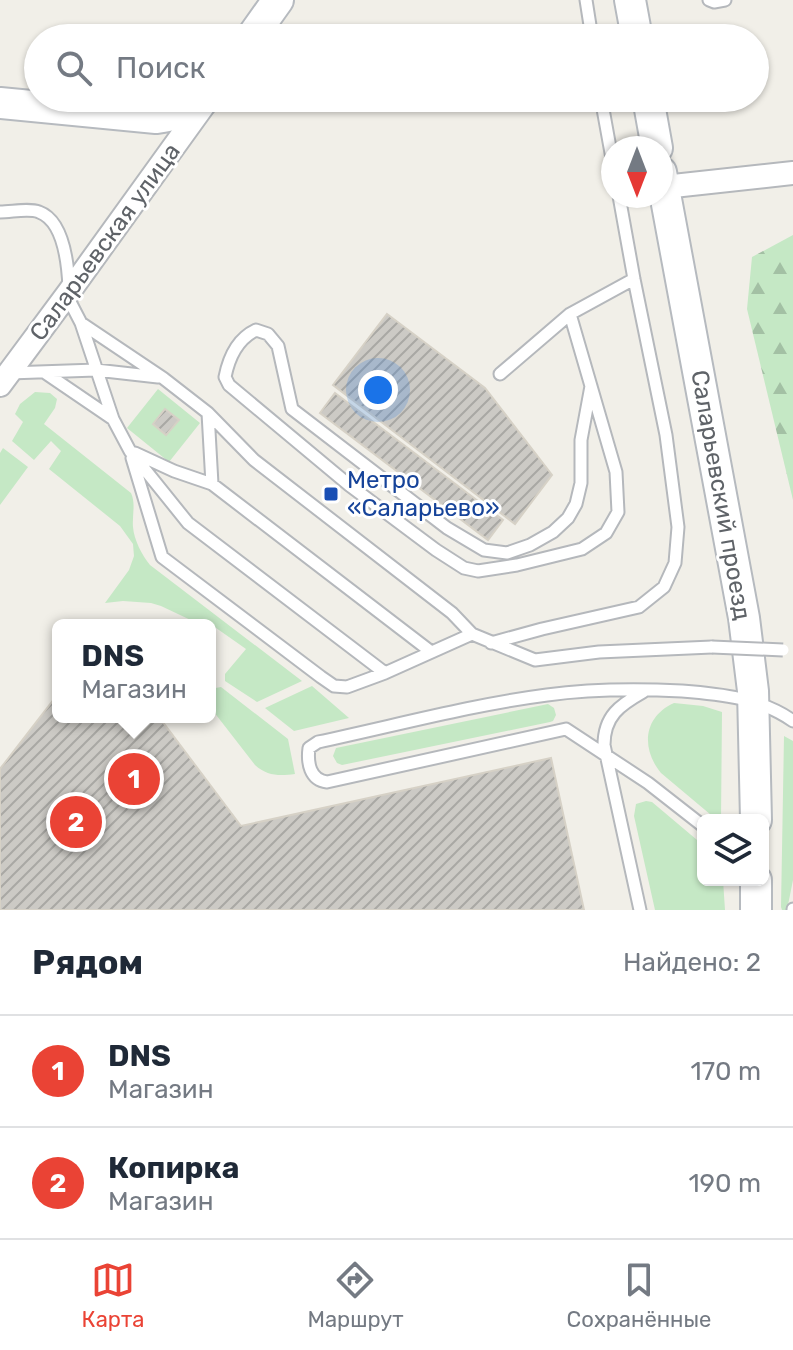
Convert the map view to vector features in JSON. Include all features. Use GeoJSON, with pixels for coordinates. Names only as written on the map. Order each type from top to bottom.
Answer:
{"type":"FeatureCollection","features":[{"type":"Feature","properties":{"kind":"street"},"geometry":{"type":"LineString","coordinates":[[261,24],[278,0]]}},
{"type":"Feature","properties":{"kind":"street"},"geometry":{"type":"LineString","coordinates":[[630,0],[634,24]]}},
{"type":"Feature","properties":{"kind":"street"},"geometry":{"type":"LineString","coordinates":[[0,103],[24,105]]}},
{"type":"Feature","properties":{"kind":"street"},"geometry":{"type":"LineString","coordinates":[[94,112],[156,118],[180,112]]}},
{"type":"Feature","properties":{"kind":"street","name":"Саларьевская улица"},"geometry":{"type":"LineString","coordinates":[[4,379],[197,112]]}},
{"type":"Feature","properties":{"kind":"street"},"geometry":{"type":"LineString","coordinates":[[651,112],[655,136]]}},
{"type":"Feature","properties":{"kind":"street"},"geometry":{"type":"LineString","coordinates":[[673,179],[793,173]]}},
{"type":"Feature","properties":{"kind":"street","name":"Саларьевский проезд"},"geometry":{"type":"LineString","coordinates":[[667,208],[744,618],[754,702],[756,814]]}},
{"type":"Feature","properties":{"kind":"street"},"geometry":{"type":"LineString","coordinates":[[756,886],[756,910]]}},
{"type":"Feature","properties":{"kind":"lane"},"geometry":{"type":"LineString","coordinates":[[586,0],[590,24]]}},
{"type":"Feature","properties":{"kind":"lane"},"geometry":{"type":"LineString","coordinates":[[709,0],[725,0]]}},
{"type":"Feature","properties":{"kind":"lane"},"geometry":{"type":"LineString","coordinates":[[604,112],[608,136]]}},
{"type":"Feature","properties":{"kind":"lane"},"geometry":{"type":"LineString","coordinates":[[491,643],[639,607],[664,587],[675,563],[678,527],[666,435],[621,208]]}},
{"type":"Feature","properties":{"kind":"lane"},"geometry":{"type":"LineString","coordinates":[[0,212],[36,210],[50,218],[60,235],[68,265],[68,294],[81,323],[113,419],[130,451],[188,523],[385,673]]}},
{"type":"Feature","properties":{"kind":"lane"},"geometry":{"type":"LineString","coordinates":[[500,374],[570,314],[634,279]]}},
{"type":"Feature","properties":{"kind":"lane"},"geometry":{"type":"LineString","coordinates":[[570,314],[591,386],[616,472],[618,512],[606,533],[582,549],[517,565],[478,571],[464,568],[436,550],[349,485],[229,385],[225,377],[235,347],[245,336],[256,330],[268,334],[278,346],[292,409],[447,528],[484,550],[507,553],[553,532],[568,518],[576,504],[581,483],[581,440],[591,386]]}},
{"type":"Feature","properties":{"kind":"lane"},"geometry":{"type":"LineString","coordinates":[[81,323],[163,378],[208,413],[254,460],[452,613],[472,634],[491,643],[535,660],[599,652],[712,647],[788,651]]}},
{"type":"Feature","properties":{"kind":"lane"},"geometry":{"type":"LineString","coordinates":[[4,379],[43,371],[96,370],[163,378]]}},
{"type":"Feature","properties":{"kind":"lane"},"geometry":{"type":"LineString","coordinates":[[43,371],[113,419]]}},
{"type":"Feature","properties":{"kind":"lane"},"geometry":{"type":"LineString","coordinates":[[208,413],[212,484]]}},
{"type":"Feature","properties":{"kind":"lane"},"geometry":{"type":"LineString","coordinates":[[130,451],[162,557],[334,686],[347,687],[385,673],[472,634]]}},
{"type":"Feature","properties":{"kind":"lane"},"geometry":{"type":"LineString","coordinates":[[130,451],[212,484],[430,651]]}},
{"type":"Feature","properties":{"kind":"lane"},"geometry":{"type":"LineString","coordinates":[[640,910],[604,735],[610,719],[623,703],[647,689]]}},
{"type":"Feature","properties":{"kind":"lane"},"geometry":{"type":"LineString","coordinates":[[697,821],[648,783],[566,729],[327,782],[318,781],[312,775],[309,748],[318,742],[509,700],[551,694],[647,689],[721,694],[780,711],[793,721]]}},
{"type":"Feature","properties":{"kind":"green space"},"geometry":{"type":"Polygon","coordinates":[[[793,235],[793,500],[747,309],[752,257],[793,235]]]}},
{"type":"Feature","properties":{"kind":"green space"},"geometry":{"type":"Polygon","coordinates":[[[158,389],[200,423],[169,462],[127,428],[158,389]]]}},
{"type":"Feature","properties":{"kind":"green space"},"geometry":{"type":"Polygon","coordinates":[[[35,392],[50,393],[57,399],[44,424],[131,493],[135,537],[150,565],[302,681],[257,702],[225,681],[225,674],[246,649],[216,628],[216,619],[189,619],[151,603],[105,603],[129,570],[134,556],[133,544],[120,526],[49,469],[61,451],[51,441],[34,460],[12,441],[23,422],[15,414],[20,404],[35,392]]]}},
{"type":"Feature","properties":{"kind":"green space"},"geometry":{"type":"Polygon","coordinates":[[[3,448],[28,467],[0,505],[0,453],[3,448]]]}},
{"type":"Feature","properties":{"kind":"green space"},"geometry":{"type":"Polygon","coordinates":[[[312,686],[349,718],[294,731],[265,708],[312,686]]]}},
{"type":"Feature","properties":{"kind":"green space"},"geometry":{"type":"Polygon","coordinates":[[[221,687],[288,739],[295,774],[274,774],[255,765],[216,715],[216,688],[221,687]]]}},
{"type":"Feature","properties":{"kind":"green space"},"geometry":{"type":"Polygon","coordinates":[[[674,703],[722,712],[721,814],[710,814],[661,773],[655,764],[650,754],[648,734],[656,716],[674,703]]]}},
{"type":"Feature","properties":{"kind":"green space"},"geometry":{"type":"Polygon","coordinates":[[[548,704],[554,708],[556,715],[550,722],[342,765],[333,756],[336,748],[548,704]]]}},
{"type":"Feature","properties":{"kind":"green space"},"geometry":{"type":"Polygon","coordinates":[[[784,736],[793,741],[793,880],[787,910],[781,907],[784,736]]]}},
{"type":"Feature","properties":{"kind":"green space"},"geometry":{"type":"Polygon","coordinates":[[[652,802],[697,840],[697,886],[723,886],[725,910],[655,910],[634,816],[636,804],[652,802]]]}},
{"type":"Feature","properties":{"kind":"building"},"geometry":{"type":"Polygon","coordinates":[[[387,314],[485,388],[552,475],[515,524],[333,385],[387,314]]]}},
{"type":"Feature","properties":{"kind":"building"},"geometry":{"type":"Polygon","coordinates":[[[335,393],[503,520],[488,540],[320,413],[335,393]]]}},
{"type":"Feature","properties":{"kind":"building"},"geometry":{"type":"Polygon","coordinates":[[[165,409],[179,420],[166,435],[153,424],[165,409]]]}},
{"type":"Feature","properties":{"kind":"building"},"geometry":{"type":"Polygon","coordinates":[[[52,702],[52,723],[164,723],[241,826],[551,758],[584,910],[0,910],[0,769],[52,702]]]}},
{"type":"Feature","properties":{"kind":"place","name":"Метро «Саларьево»"},"geometry":{"type":"Point","coordinates":[331,494]}},
{"type":"Feature","properties":{"kind":"place","name":"DNS"},"geometry":{"type":"Point","coordinates":[134,779]}},
{"type":"Feature","properties":{"kind":"place","name":"Копирка"},"geometry":{"type":"Point","coordinates":[76,822]}}]}
